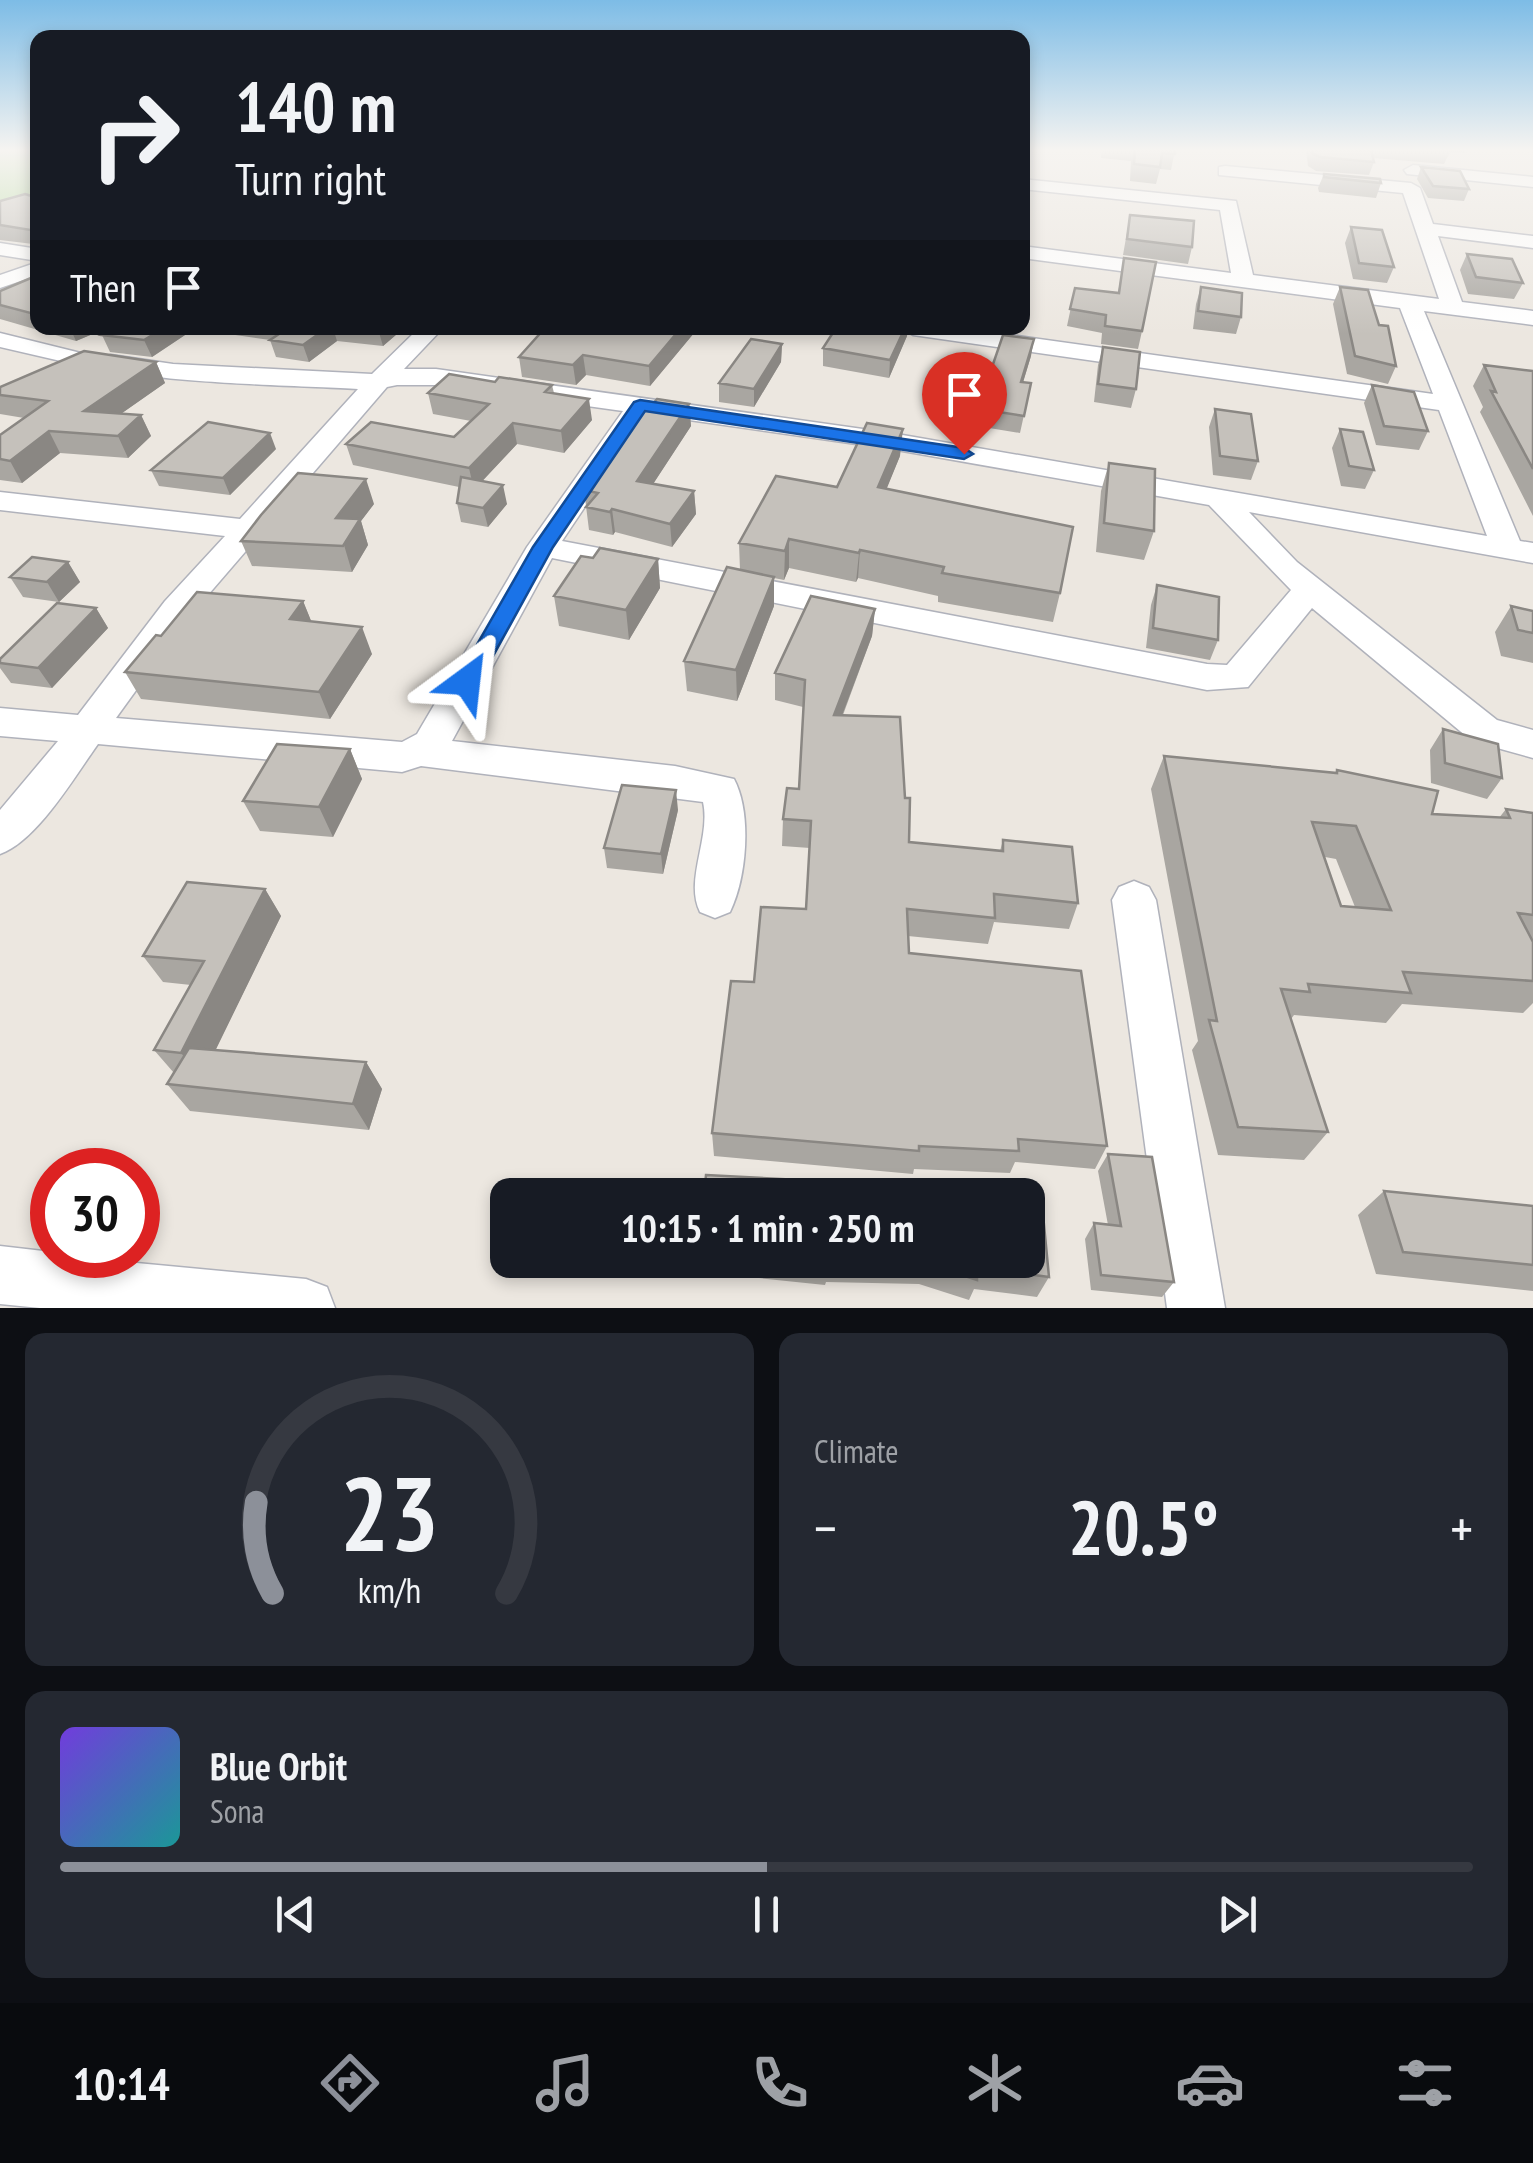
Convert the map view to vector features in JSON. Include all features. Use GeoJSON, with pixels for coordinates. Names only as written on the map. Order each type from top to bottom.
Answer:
{"type":"FeatureCollection","features":[{"type":"Feature","properties":{"kind":"street"},"geometry":{"type":"LineString","coordinates":[[1230,211],[1243,279]]}},
{"type":"Feature","properties":{"kind":"street"},"geometry":{"type":"LineString","coordinates":[[1420,211],[1453,307]]}},
{"type":"Feature","properties":{"kind":"street"},"geometry":{"type":"LineString","coordinates":[[1428,230],[1533,242]]}},
{"type":"Feature","properties":{"kind":"street"},"geometry":{"type":"LineString","coordinates":[[0,249],[30,254]]}},
{"type":"Feature","properties":{"kind":"street"},"geometry":{"type":"LineString","coordinates":[[1030,253],[1533,318]]}},
{"type":"Feature","properties":{"kind":"street"},"geometry":{"type":"LineString","coordinates":[[0,282],[30,271]]}},
{"type":"Feature","properties":{"kind":"street"},"geometry":{"type":"LineString","coordinates":[[1410,302],[1520,551]]}},
{"type":"Feature","properties":{"kind":"street"},"geometry":{"type":"LineString","coordinates":[[0,837],[42,790],[177,609],[378,382],[425,335]]}},
{"type":"Feature","properties":{"kind":"street"},"geometry":{"type":"LineString","coordinates":[[962,335],[1452,404]]}},
{"type":"Feature","properties":{"kind":"street"},"geometry":{"type":"LineString","coordinates":[[0,399],[112,338]]}},
{"type":"Feature","properties":{"kind":"street"},"geometry":{"type":"LineString","coordinates":[[0,340],[174,371],[378,382],[396,377],[436,377],[640,405],[891,441],[1520,551]]}},
{"type":"Feature","properties":{"kind":"street"},"geometry":{"type":"LineString","coordinates":[[421,752],[431,744],[543,547],[640,405]]}},
{"type":"Feature","properties":{"kind":"street"},"geometry":{"type":"LineString","coordinates":[[1218,498],[1310,588],[1485,731],[1533,744]]}},
{"type":"Feature","properties":{"kind":"street"},"geometry":{"type":"LineString","coordinates":[[0,501],[248,530]]}},
{"type":"Feature","properties":{"kind":"street"},"geometry":{"type":"LineString","coordinates":[[543,547],[1207,677],[1235,678],[1310,588]]}},
{"type":"Feature","properties":{"kind":"street"},"geometry":{"type":"LineString","coordinates":[[0,722],[402,757],[421,752],[675,780],[720,790],[727,819],[716,898]]}},
{"type":"Feature","properties":{"kind":"street"},"geometry":{"type":"LineString","coordinates":[[1134,900],[1196,1308]]}},
{"type":"Feature","properties":{"kind":"street"},"geometry":{"type":"LineString","coordinates":[[0,1275],[306,1308]]}},
{"type":"Feature","properties":{"kind":"green space"},"geometry":{"type":"Polygon","coordinates":[[[0,211],[23,211],[0,218],[0,211]]]}},
{"type":"Feature","properties":{"kind":"building"},"geometry":{"type":"Polygon","coordinates":[[[0,211],[30,211],[30,230],[0,225],[0,211]]]}},
{"type":"Feature","properties":{"kind":"building"},"geometry":{"type":"Polygon","coordinates":[[[1130,215],[1194,221],[1192,247],[1127,239],[1130,215]]]}},
{"type":"Feature","properties":{"kind":"building"},"geometry":{"type":"Polygon","coordinates":[[[1351,227],[1382,230],[1394,267],[1359,263],[1351,227]]]}},
{"type":"Feature","properties":{"kind":"building"},"geometry":{"type":"Polygon","coordinates":[[[1467,254],[1512,259],[1523,283],[1476,277],[1467,254]]]}},
{"type":"Feature","properties":{"kind":"building"},"geometry":{"type":"Polygon","coordinates":[[[1124,258],[1156,262],[1142,331],[1105,326],[1106,315],[1070,309],[1075,288],[1119,293],[1124,258]]]}},
{"type":"Feature","properties":{"kind":"building"},"geometry":{"type":"Polygon","coordinates":[[[30,278],[30,313],[0,305],[0,291],[30,278]]]}},
{"type":"Feature","properties":{"kind":"building"},"geometry":{"type":"Polygon","coordinates":[[[1201,287],[1242,293],[1241,317],[1198,311],[1201,287]]]}},
{"type":"Feature","properties":{"kind":"building"},"geometry":{"type":"Polygon","coordinates":[[[1340,287],[1368,290],[1379,325],[1388,326],[1396,366],[1355,356],[1340,287]]]}},
{"type":"Feature","properties":{"kind":"building"},"geometry":{"type":"Polygon","coordinates":[[[102,335],[152,335],[144,340],[102,335]]]}},
{"type":"Feature","properties":{"kind":"building"},"geometry":{"type":"Polygon","coordinates":[[[278,335],[317,335],[303,345],[270,340],[278,335]]]}},
{"type":"Feature","properties":{"kind":"building"},"geometry":{"type":"Polygon","coordinates":[[[539,335],[675,335],[649,366],[583,355],[573,365],[519,357],[539,335]]]}},
{"type":"Feature","properties":{"kind":"building"},"geometry":{"type":"Polygon","coordinates":[[[831,335],[902,335],[890,360],[823,348],[831,335]]]}},
{"type":"Feature","properties":{"kind":"building"},"geometry":{"type":"Polygon","coordinates":[[[1003,335],[1034,339],[1021,382],[1031,383],[1024,416],[986,410],[997,371],[991,370],[1003,335]]]}},
{"type":"Feature","properties":{"kind":"building"},"geometry":{"type":"Polygon","coordinates":[[[751,339],[782,344],[754,389],[719,383],[751,339]]]}},
{"type":"Feature","properties":{"kind":"building"},"geometry":{"type":"Polygon","coordinates":[[[1103,347],[1140,352],[1136,389],[1098,384],[1103,347]]]}},
{"type":"Feature","properties":{"kind":"building"},"geometry":{"type":"Polygon","coordinates":[[[84,351],[156,362],[84,411],[141,415],[118,436],[49,431],[10,461],[0,459],[0,435],[48,401],[0,395],[0,387],[84,351]]]}},
{"type":"Feature","properties":{"kind":"building"},"geometry":{"type":"Polygon","coordinates":[[[1484,365],[1533,371],[1533,469],[1491,391],[1496,392],[1484,365]]]}},
{"type":"Feature","properties":{"kind":"building"},"geometry":{"type":"Polygon","coordinates":[[[449,374],[495,382],[499,377],[552,385],[545,392],[589,399],[561,431],[513,423],[469,468],[346,444],[371,422],[454,437],[489,404],[428,393],[449,374]]]}},
{"type":"Feature","properties":{"kind":"building"},"geometry":{"type":"Polygon","coordinates":[[[1372,385],[1414,392],[1428,431],[1384,426],[1372,385]]]}},
{"type":"Feature","properties":{"kind":"building"},"geometry":{"type":"Polygon","coordinates":[[[657,399],[689,404],[637,481],[694,491],[670,524],[612,509],[610,512],[586,507],[598,493],[584,490],[643,405],[651,406],[657,399]]]}},
{"type":"Feature","properties":{"kind":"building"},"geometry":{"type":"Polygon","coordinates":[[[1215,409],[1251,414],[1258,461],[1220,456],[1215,409]]]}},
{"type":"Feature","properties":{"kind":"building"},"geometry":{"type":"Polygon","coordinates":[[[208,422],[270,433],[223,478],[151,470],[208,422]]]}},
{"type":"Feature","properties":{"kind":"building"},"geometry":{"type":"Polygon","coordinates":[[[867,423],[903,429],[878,487],[1073,527],[1060,593],[942,573],[944,567],[860,550],[859,553],[789,539],[785,551],[739,543],[776,476],[837,487],[867,423]]]}},
{"type":"Feature","properties":{"kind":"building"},"geometry":{"type":"Polygon","coordinates":[[[1340,429],[1363,432],[1374,470],[1349,466],[1340,429]]]}},
{"type":"Feature","properties":{"kind":"building"},"geometry":{"type":"Polygon","coordinates":[[[1109,463],[1155,469],[1154,531],[1104,523],[1109,463]]]}},
{"type":"Feature","properties":{"kind":"building"},"geometry":{"type":"Polygon","coordinates":[[[298,473],[366,479],[336,518],[360,519],[343,546],[241,541],[261,515],[298,473]]]}},
{"type":"Feature","properties":{"kind":"building"},"geometry":{"type":"Polygon","coordinates":[[[461,477],[503,485],[483,508],[457,503],[461,477]]]}},
{"type":"Feature","properties":{"kind":"building"},"geometry":{"type":"Polygon","coordinates":[[[600,548],[658,559],[626,610],[554,596],[581,556],[593,558],[600,548]]]}},
{"type":"Feature","properties":{"kind":"building"},"geometry":{"type":"Polygon","coordinates":[[[32,557],[68,562],[47,582],[10,577],[32,557]]]}},
{"type":"Feature","properties":{"kind":"building"},"geometry":{"type":"Polygon","coordinates":[[[727,567],[774,577],[736,670],[684,661],[727,567]]]}},
{"type":"Feature","properties":{"kind":"building"},"geometry":{"type":"Polygon","coordinates":[[[1157,585],[1219,597],[1218,640],[1153,628],[1157,585]]]}},
{"type":"Feature","properties":{"kind":"building"},"geometry":{"type":"Polygon","coordinates":[[[197,592],[303,601],[290,619],[362,627],[319,692],[125,672],[197,592]]]}},
{"type":"Feature","properties":{"kind":"building"},"geometry":{"type":"Polygon","coordinates":[[[811,596],[875,609],[834,715],[900,717],[905,798],[910,798],[909,842],[1003,851],[1003,840],[1072,847],[1078,903],[994,894],[995,918],[907,909],[909,953],[1081,971],[1107,1146],[1018,1139],[1019,1151],[919,1146],[919,1151],[712,1133],[731,981],[754,982],[761,907],[806,909],[811,821],[783,819],[787,788],[799,789],[805,680],[775,673],[811,596]]]}},
{"type":"Feature","properties":{"kind":"building"},"geometry":{"type":"Polygon","coordinates":[[[57,603],[96,608],[38,668],[0,663],[0,659],[57,603]]]}},
{"type":"Feature","properties":{"kind":"building"},"geometry":{"type":"Polygon","coordinates":[[[1511,606],[1533,611],[1533,633],[1518,630],[1511,606]]]}},
{"type":"Feature","properties":{"kind":"building"},"geometry":{"type":"Polygon","coordinates":[[[1443,729],[1498,744],[1502,778],[1445,763],[1443,729]]]}},
{"type":"Feature","properties":{"kind":"building"},"geometry":{"type":"Polygon","coordinates":[[[277,744],[350,749],[319,807],[243,801],[277,744]]]}},
{"type":"Feature","properties":{"kind":"building"},"geometry":{"type":"Polygon","coordinates":[[[1164,756],[1337,770],[1438,791],[1432,814],[1510,818],[1506,809],[1533,813],[1533,915],[1518,913],[1533,942],[1533,981],[1403,972],[1411,993],[1308,984],[1310,992],[1281,989],[1328,1132],[1238,1127],[1209,1020],[1217,1021],[1164,756]],[[1312,822],[1341,906],[1391,910],[1356,826],[1312,822]]]}},
{"type":"Feature","properties":{"kind":"building"},"geometry":{"type":"Polygon","coordinates":[[[622,785],[676,790],[661,854],[604,848],[622,785]]]}},
{"type":"Feature","properties":{"kind":"building"},"geometry":{"type":"Polygon","coordinates":[[[187,882],[265,889],[181,1053],[154,1050],[204,961],[143,956],[187,882]]]}},
{"type":"Feature","properties":{"kind":"building"},"geometry":{"type":"Polygon","coordinates":[[[189,1048],[366,1062],[353,1104],[167,1084],[189,1048]]]}},
{"type":"Feature","properties":{"kind":"building"},"geometry":{"type":"Polygon","coordinates":[[[1108,1154],[1152,1157],[1174,1282],[1101,1275],[1094,1223],[1121,1226],[1108,1154]]]}},
{"type":"Feature","properties":{"kind":"building"},"geometry":{"type":"Polygon","coordinates":[[[706,1175],[762,1178],[706,1178],[706,1175]]]}},
{"type":"Feature","properties":{"kind":"building"},"geometry":{"type":"Polygon","coordinates":[[[1384,1191],[1533,1206],[1533,1265],[1403,1252],[1384,1191]]]}},
{"type":"Feature","properties":{"kind":"building"},"geometry":{"type":"Polygon","coordinates":[[[1045,1235],[1049,1277],[1045,1276],[1045,1235]]]}},
{"type":"Feature","properties":{"kind":"route"},"geometry":{"type":"LineString","coordinates":[[467,681],[543,547],[640,405],[964,454]]}}]}
